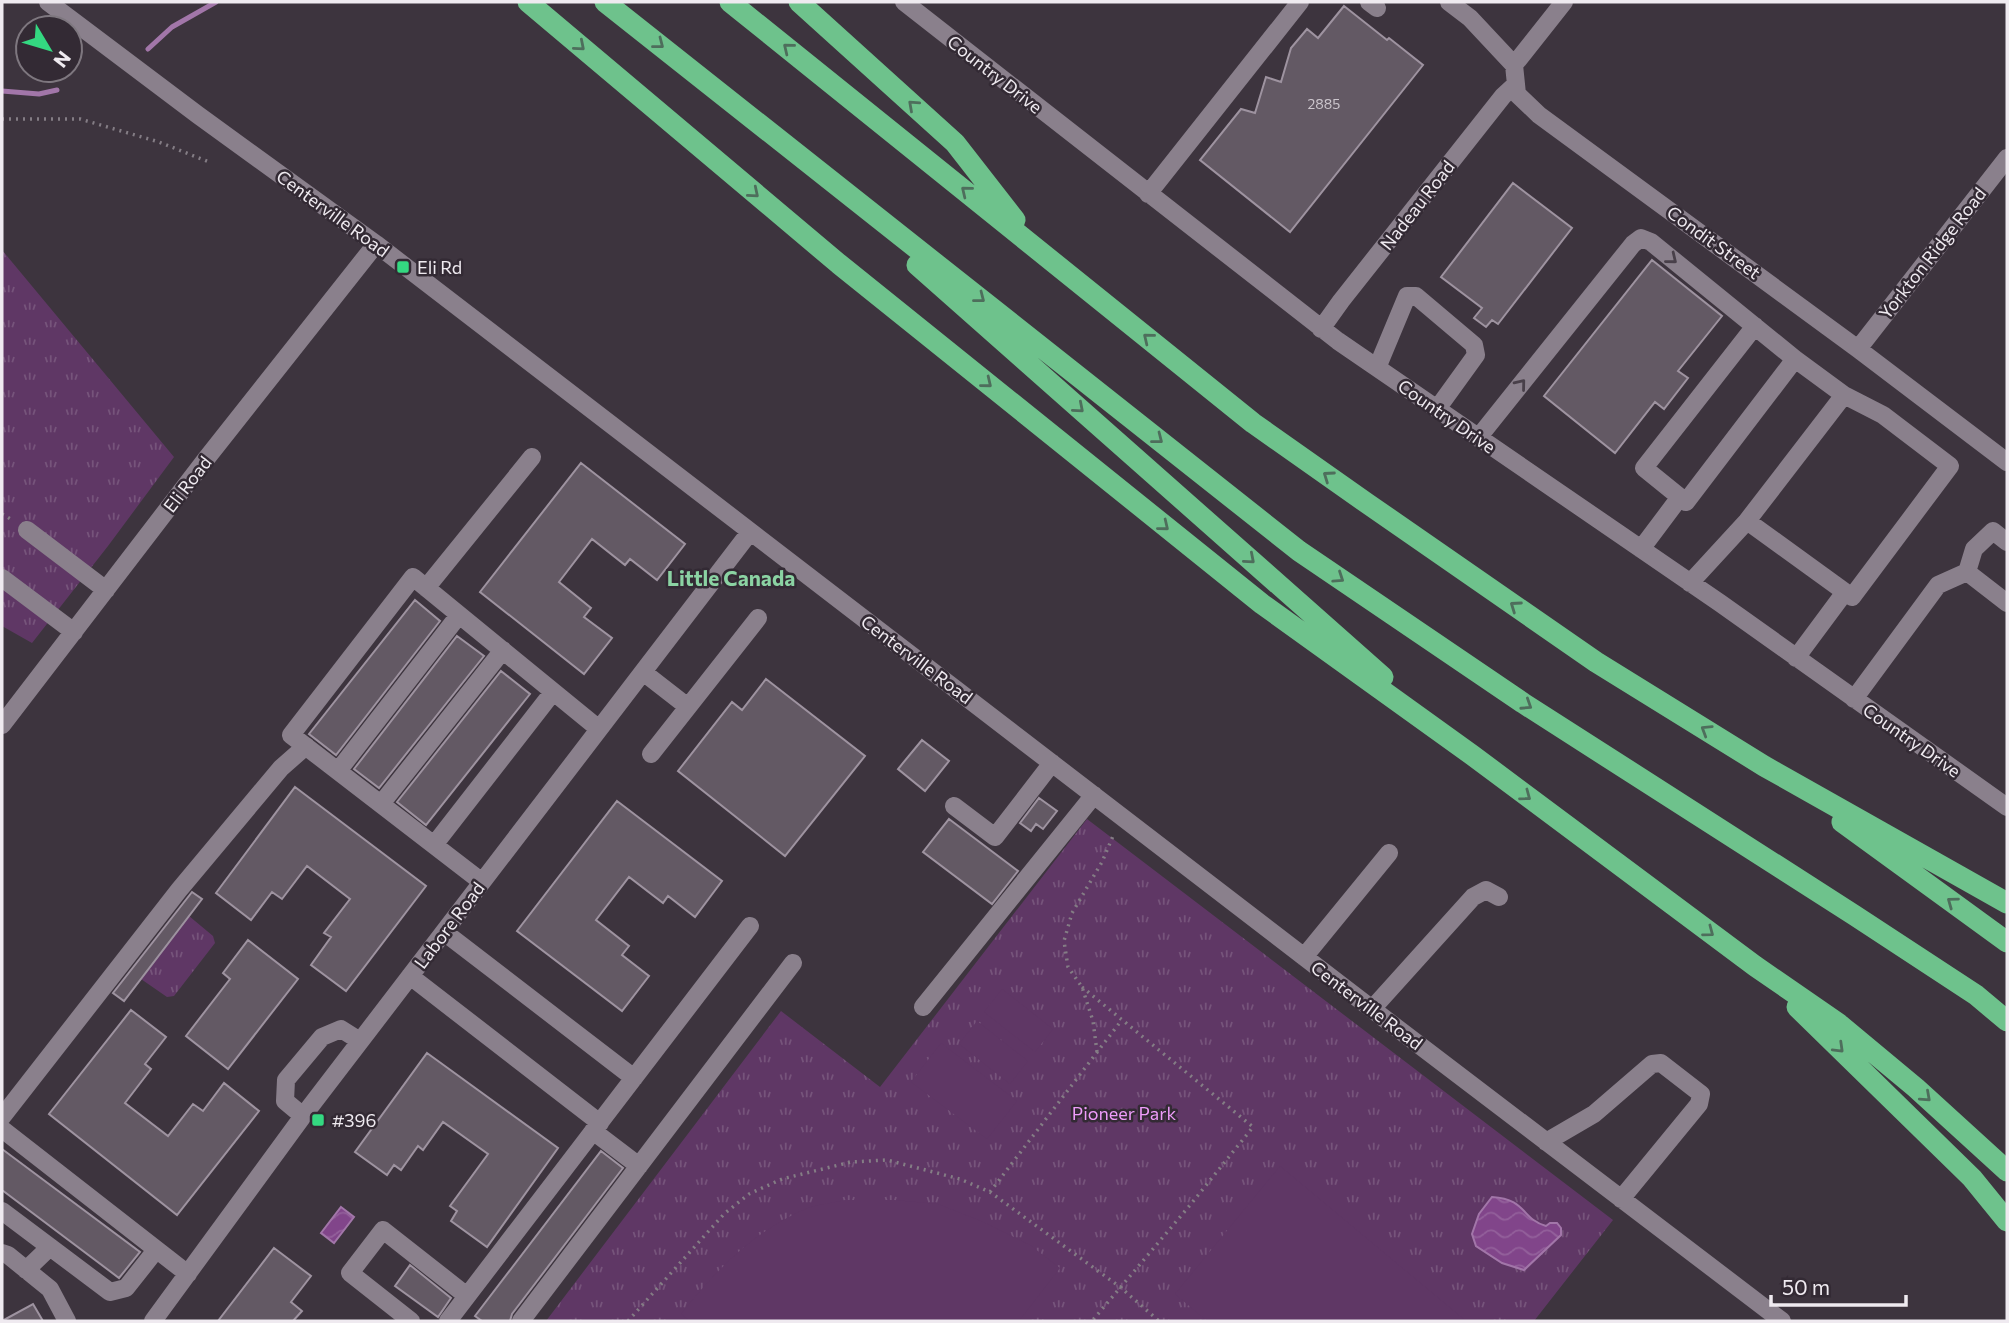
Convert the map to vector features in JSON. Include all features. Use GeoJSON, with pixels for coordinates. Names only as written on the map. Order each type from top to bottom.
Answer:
{"type":"FeatureCollection","features":[{"type":"Feature","properties":{"kind":"highway"},"geometry":{"type":"LineString","coordinates":[[528,2],[839,264],[1162,525],[1262,604],[1472,755],[1755,966],[1839,1024],[1916,1088],[2007,1171]]}},
{"type":"Feature","properties":{"kind":"highway"},"geometry":{"type":"LineString","coordinates":[[605,2],[1299,551],[1523,703],[1976,995],[2007,1021]]}},
{"type":"Feature","properties":{"kind":"highway"},"geometry":{"type":"LineString","coordinates":[[730,2],[1253,423],[1596,662],[1764,766],[2007,902]]}},
{"type":"Feature","properties":{"kind":"highway"},"geometry":{"type":"LineString","coordinates":[[799,2],[954,143],[1038,249]]}},
{"type":"Feature","properties":{"kind":"highway"},"geometry":{"type":"LineString","coordinates":[[734,103],[1472,755]]}},
{"type":"Feature","properties":{"kind":"highway"},"geometry":{"type":"LineString","coordinates":[[1764,766],[2007,942]]}},
{"type":"Feature","properties":{"kind":"highway"},"geometry":{"type":"LineString","coordinates":[[1755,966],[1972,1178],[2007,1221]]}},
{"type":"Feature","properties":{"kind":"street","name":"Centerville Road"},"geometry":{"type":"LineString","coordinates":[[48,2],[376,244],[1782,1321]]}},
{"type":"Feature","properties":{"kind":"street","name":"Country Drive"},"geometry":{"type":"LineString","coordinates":[[904,2],[1321,329],[1690,583],[2007,807]]}},
{"type":"Feature","properties":{"kind":"street"},"geometry":{"type":"LineString","coordinates":[[1149,194],[1300,2]]}},
{"type":"Feature","properties":{"kind":"street"},"geometry":{"type":"LineString","coordinates":[[1449,2],[1470,18],[1514,65],[1564,2]]}},
{"type":"Feature","properties":{"kind":"street","name":"Condit Street"},"geometry":{"type":"LineString","coordinates":[[1514,65],[1517,94],[1539,115],[2007,462]]}},
{"type":"Feature","properties":{"kind":"street","name":"Nadeau Road"},"geometry":{"type":"LineString","coordinates":[[1321,329],[1486,117],[1516,84]]}},
{"type":"Feature","properties":{"kind":"street","name":"Yorkton Ridge Road"},"geometry":{"type":"LineString","coordinates":[[1858,349],[2007,158]]}},
{"type":"Feature","properties":{"kind":"street"},"geometry":{"type":"LineString","coordinates":[[1478,438],[1633,244],[1641,238],[1651,242],[1795,359],[1844,395],[1882,415],[1950,466],[1852,597],[1747,521]]}},
{"type":"Feature","properties":{"kind":"street","name":"Eli Road"},"geometry":{"type":"LineString","coordinates":[[2,725],[376,244]]}},
{"type":"Feature","properties":{"kind":"street"},"geometry":{"type":"LineString","coordinates":[[1377,368],[1407,296],[1416,296],[1474,345],[1476,355],[1437,409]]}},
{"type":"Feature","properties":{"kind":"street"},"geometry":{"type":"LineString","coordinates":[[1755,326],[1644,468],[1686,502],[1795,359]]}},
{"type":"Feature","properties":{"kind":"street"},"geometry":{"type":"LineString","coordinates":[[1690,583],[1747,521],[1844,395]]}},
{"type":"Feature","properties":{"kind":"street"},"geometry":{"type":"LineString","coordinates":[[426,588],[532,457]]}},
{"type":"Feature","properties":{"kind":"street"},"geometry":{"type":"LineString","coordinates":[[1641,549],[1680,497]]}},
{"type":"Feature","properties":{"kind":"street"},"geometry":{"type":"LineString","coordinates":[[27,530],[106,590]]}},
{"type":"Feature","properties":{"kind":"street"},"geometry":{"type":"LineString","coordinates":[[1854,699],[1938,585],[1967,572],[1974,549],[1993,531],[2007,542]]}},
{"type":"Feature","properties":{"kind":"street","name":"Labore Road"},"geometry":{"type":"LineString","coordinates":[[153,1321],[303,1116],[750,532]]}},
{"type":"Feature","properties":{"kind":"street"},"geometry":{"type":"LineString","coordinates":[[1967,572],[2007,603]]}},
{"type":"Feature","properties":{"kind":"street"},"geometry":{"type":"LineString","coordinates":[[482,881],[291,735],[299,724],[413,577],[599,729]]}},
{"type":"Feature","properties":{"kind":"street"},"geometry":{"type":"LineString","coordinates":[[2,578],[74,632]]}},
{"type":"Feature","properties":{"kind":"street"},"geometry":{"type":"LineString","coordinates":[[1796,658],[1845,592]]}},
{"type":"Feature","properties":{"kind":"street"},"geometry":{"type":"LineString","coordinates":[[338,771],[459,615]]}},
{"type":"Feature","properties":{"kind":"street"},"geometry":{"type":"LineString","coordinates":[[652,754],[758,618]]}},
{"type":"Feature","properties":{"kind":"street"},"geometry":{"type":"LineString","coordinates":[[381,804],[503,650]]}},
{"type":"Feature","properties":{"kind":"street"},"geometry":{"type":"LineString","coordinates":[[643,672],[688,707]]}},
{"type":"Feature","properties":{"kind":"street"},"geometry":{"type":"LineString","coordinates":[[435,845],[553,692]]}},
{"type":"Feature","properties":{"kind":"street"},"geometry":{"type":"LineString","coordinates":[[2,1117],[178,890],[281,768],[306,746]]}},
{"type":"Feature","properties":{"kind":"street"},"geometry":{"type":"LineString","coordinates":[[954,806],[995,837],[1052,763]]}},
{"type":"Feature","properties":{"kind":"street"},"geometry":{"type":"LineString","coordinates":[[923,1007],[1094,795]]}},
{"type":"Feature","properties":{"kind":"street"},"geometry":{"type":"LineString","coordinates":[[1304,957],[1390,853]]}},
{"type":"Feature","properties":{"kind":"street"},"geometry":{"type":"LineString","coordinates":[[1372,1009],[1474,897],[1486,890],[1499,897]]}},
{"type":"Feature","properties":{"kind":"street"},"geometry":{"type":"LineString","coordinates":[[457,1318],[467,1296],[750,926]]}},
{"type":"Feature","properties":{"kind":"street"},"geometry":{"type":"LineString","coordinates":[[444,932],[634,1077]]}},
{"type":"Feature","properties":{"kind":"street"},"geometry":{"type":"LineString","coordinates":[[521,1321],[793,963]]}},
{"type":"Feature","properties":{"kind":"street"},"geometry":{"type":"LineString","coordinates":[[410,976],[596,1127],[639,1166]]}},
{"type":"Feature","properties":{"kind":"street"},"geometry":{"type":"LineString","coordinates":[[303,1116],[285,1101],[286,1080],[321,1037],[341,1029],[360,1041]]}},
{"type":"Feature","properties":{"kind":"street"},"geometry":{"type":"LineString","coordinates":[[1546,1142],[1594,1114],[1652,1065],[1661,1063],[1701,1094],[1699,1104],[1622,1199]]}},
{"type":"Feature","properties":{"kind":"street"},"geometry":{"type":"LineString","coordinates":[[2,1129],[188,1274]]}},
{"type":"Feature","properties":{"kind":"street"},"geometry":{"type":"LineString","coordinates":[[2,1211],[110,1292],[126,1288],[156,1250]]}},
{"type":"Feature","properties":{"kind":"street"},"geometry":{"type":"LineString","coordinates":[[411,1321],[351,1273],[383,1230],[467,1296]]}},
{"type":"Feature","properties":{"kind":"street"},"geometry":{"type":"LineString","coordinates":[[26,1270],[50,1247]]}},
{"type":"Feature","properties":{"kind":"street"},"geometry":{"type":"LineString","coordinates":[[2,1253],[50,1289],[67,1321]]}},
{"type":"Feature","properties":{"kind":"path"},"geometry":{"type":"LineString","coordinates":[[3,120],[80,119],[159,142],[209,162]]}},
{"type":"Feature","properties":{"kind":"path"},"geometry":{"type":"LineString","coordinates":[[1092,1321],[1253,1127],[1082,987],[1068,967],[1065,941],[1072,913],[1102,862],[1113,836]]}},
{"type":"Feature","properties":{"kind":"path"},"geometry":{"type":"LineString","coordinates":[[1082,987],[1093,1021],[1097,1052]]}},
{"type":"Feature","properties":{"kind":"path"},"geometry":{"type":"LineString","coordinates":[[990,1192],[1122,1021]]}},
{"type":"Feature","properties":{"kind":"path"},"geometry":{"type":"LineString","coordinates":[[628,1321],[724,1214],[749,1194],[782,1179],[851,1161],[887,1160],[960,1179],[990,1192],[1120,1287],[1159,1321]]}},
{"type":"Feature","properties":{"kind":"green space"},"geometry":{"type":"Polygon","coordinates":[[[2,250],[174,457],[32,643],[2,626],[2,250]]]}},
{"type":"Feature","properties":{"kind":"green space","name":"Pioneer Park"},"geometry":{"type":"Polygon","coordinates":[[[1087,819],[1613,1220],[1534,1321],[546,1321],[781,1011],[880,1087],[1087,819]]]}},
{"type":"Feature","properties":{"kind":"green space"},"geometry":{"type":"Polygon","coordinates":[[[189,916],[213,936],[215,943],[174,996],[167,997],[141,979],[189,916]]]}},
{"type":"Feature","properties":{"kind":"green space"},"geometry":{"type":"Polygon","coordinates":[[[1002,989],[1053,1029],[1035,1052],[984,1012],[1002,989]]]}},
{"type":"Feature","properties":{"kind":"green space"},"geometry":{"type":"Polygon","coordinates":[[[977,1021],[1028,1061],[1010,1084],[959,1044],[977,1021]]]}},
{"type":"Feature","properties":{"kind":"green space"},"geometry":{"type":"Polygon","coordinates":[[[941,1043],[1017,1101],[987,1139],[911,1082],[941,1043]]]}},
{"type":"Feature","properties":{"kind":"green space"},"geometry":{"type":"Polygon","coordinates":[[[1280,1166],[1466,1321],[1207,1321],[1175,1294],[1280,1166]]]}},
{"type":"Feature","properties":{"kind":"green space"},"geometry":{"type":"Polygon","coordinates":[[[845,1200],[894,1200],[938,1204],[1030,1245],[1060,1268],[1019,1321],[690,1321],[681,1314],[722,1267],[771,1227],[808,1208],[845,1200]]]}},
{"type":"Feature","properties":{"kind":"water"},"geometry":{"type":"Polygon","coordinates":[[[1492,1197],[1512,1201],[1538,1223],[1546,1226],[1557,1223],[1561,1228],[1561,1235],[1524,1270],[1502,1263],[1476,1246],[1472,1234],[1479,1214],[1492,1197]]]}},
{"type":"Feature","properties":{"kind":"water"},"geometry":{"type":"Polygon","coordinates":[[[341,1207],[354,1217],[334,1243],[321,1233],[341,1207]]]}},
{"type":"Feature","properties":{"kind":"building"},"geometry":{"type":"Polygon","coordinates":[[[1344,6],[1423,65],[1290,232],[1200,160],[1241,109],[1255,113],[1266,77],[1281,82],[1291,48],[1307,29],[1318,38],[1344,6]]]}},
{"type":"Feature","properties":{"kind":"building"},"geometry":{"type":"Polygon","coordinates":[[[1513,183],[1572,228],[1498,324],[1492,320],[1486,327],[1474,318],[1482,308],[1441,277],[1513,183]]]}},
{"type":"Feature","properties":{"kind":"building"},"geometry":{"type":"Polygon","coordinates":[[[1652,260],[1722,316],[1678,371],[1688,378],[1664,409],[1655,402],[1615,453],[1544,396],[1652,260]]]}},
{"type":"Feature","properties":{"kind":"building"},"geometry":{"type":"Polygon","coordinates":[[[581,463],[685,544],[657,580],[630,559],[625,565],[592,539],[559,582],[591,608],[584,617],[612,638],[584,674],[480,592],[581,463]]]}},
{"type":"Feature","properties":{"kind":"building"},"geometry":{"type":"Polygon","coordinates":[[[415,600],[440,621],[336,755],[309,734],[415,600]]]}},
{"type":"Feature","properties":{"kind":"building"},"geometry":{"type":"Polygon","coordinates":[[[457,636],[484,656],[379,788],[354,769],[457,636]]]}},
{"type":"Feature","properties":{"kind":"building"},"geometry":{"type":"Polygon","coordinates":[[[501,671],[530,694],[426,825],[397,802],[501,671]]]}},
{"type":"Feature","properties":{"kind":"building"},"geometry":{"type":"Polygon","coordinates":[[[766,679],[865,756],[785,856],[678,771],[732,702],[742,710],[766,679]]]}},
{"type":"Feature","properties":{"kind":"building"},"geometry":{"type":"Polygon","coordinates":[[[922,740],[949,761],[925,791],[898,769],[922,740]]]}},
{"type":"Feature","properties":{"kind":"building"},"geometry":{"type":"Polygon","coordinates":[[[295,787],[426,886],[346,991],[311,965],[331,937],[324,933],[350,899],[307,866],[282,899],[272,892],[251,920],[216,893],[295,787]]]}},
{"type":"Feature","properties":{"kind":"building"},"geometry":{"type":"Polygon","coordinates":[[[1039,798],[1057,811],[1043,829],[1036,824],[1031,831],[1020,823],[1039,798]]]}},
{"type":"Feature","properties":{"kind":"building"},"geometry":{"type":"Polygon","coordinates":[[[617,801],[722,881],[695,917],[668,896],[663,903],[629,877],[596,920],[629,946],[622,955],[649,976],[622,1011],[517,931],[617,801]]]}},
{"type":"Feature","properties":{"kind":"building"},"geometry":{"type":"Polygon","coordinates":[[[949,819],[1018,871],[992,904],[923,852],[949,819]]]}},
{"type":"Feature","properties":{"kind":"building"},"geometry":{"type":"Polygon","coordinates":[[[192,892],[202,899],[124,1001],[113,993],[192,892]]]}},
{"type":"Feature","properties":{"kind":"building"},"geometry":{"type":"Polygon","coordinates":[[[248,940],[298,979],[228,1069],[186,1036],[230,979],[223,973],[248,940]]]}},
{"type":"Feature","properties":{"kind":"building"},"geometry":{"type":"Polygon","coordinates":[[[131,1010],[166,1037],[145,1064],[151,1069],[125,1103],[168,1136],[193,1104],[203,1111],[224,1083],[259,1111],[177,1215],[49,1114],[131,1010]]]}},
{"type":"Feature","properties":{"kind":"building"},"geometry":{"type":"Polygon","coordinates":[[[427,1053],[558,1148],[487,1247],[451,1221],[457,1211],[450,1206],[488,1154],[443,1122],[423,1150],[418,1146],[401,1170],[394,1165],[387,1175],[355,1152],[427,1053]]]}},
{"type":"Feature","properties":{"kind":"building"},"geometry":{"type":"Polygon","coordinates":[[[2,1149],[140,1252],[119,1278],[2,1190],[2,1149]]]}},
{"type":"Feature","properties":{"kind":"building"},"geometry":{"type":"Polygon","coordinates":[[[601,1151],[623,1168],[512,1314],[510,1321],[482,1321],[475,1316],[601,1151]]]}},
{"type":"Feature","properties":{"kind":"building"},"geometry":{"type":"Polygon","coordinates":[[[274,1248],[311,1276],[291,1302],[302,1311],[293,1321],[218,1321],[274,1248]]]}},
{"type":"Feature","properties":{"kind":"building"},"geometry":{"type":"Polygon","coordinates":[[[410,1265],[451,1298],[438,1317],[395,1286],[410,1265]]]}},
{"type":"Feature","properties":{"kind":"building"},"geometry":{"type":"Polygon","coordinates":[[[33,1304],[43,1321],[2,1321],[33,1304]]]}},
{"type":"Feature","properties":{"kind":"waterway"},"geometry":{"type":"LineString","coordinates":[[148,49],[172,27],[216,2]]}},
{"type":"Feature","properties":{"kind":"waterway"},"geometry":{"type":"LineString","coordinates":[[2,91],[39,94],[57,90]]}},
{"type":"Feature","properties":{"kind":"place","name":"Eli Rd"},"geometry":{"type":"Point","coordinates":[403,267]}},
{"type":"Feature","properties":{"kind":"place","name":"#396"},"geometry":{"type":"Point","coordinates":[318,1120]}},
{"type":"Feature","properties":{"kind":"district","name":"Little Canada"},"geometry":{"type":"Point","coordinates":[731,577]}}]}
